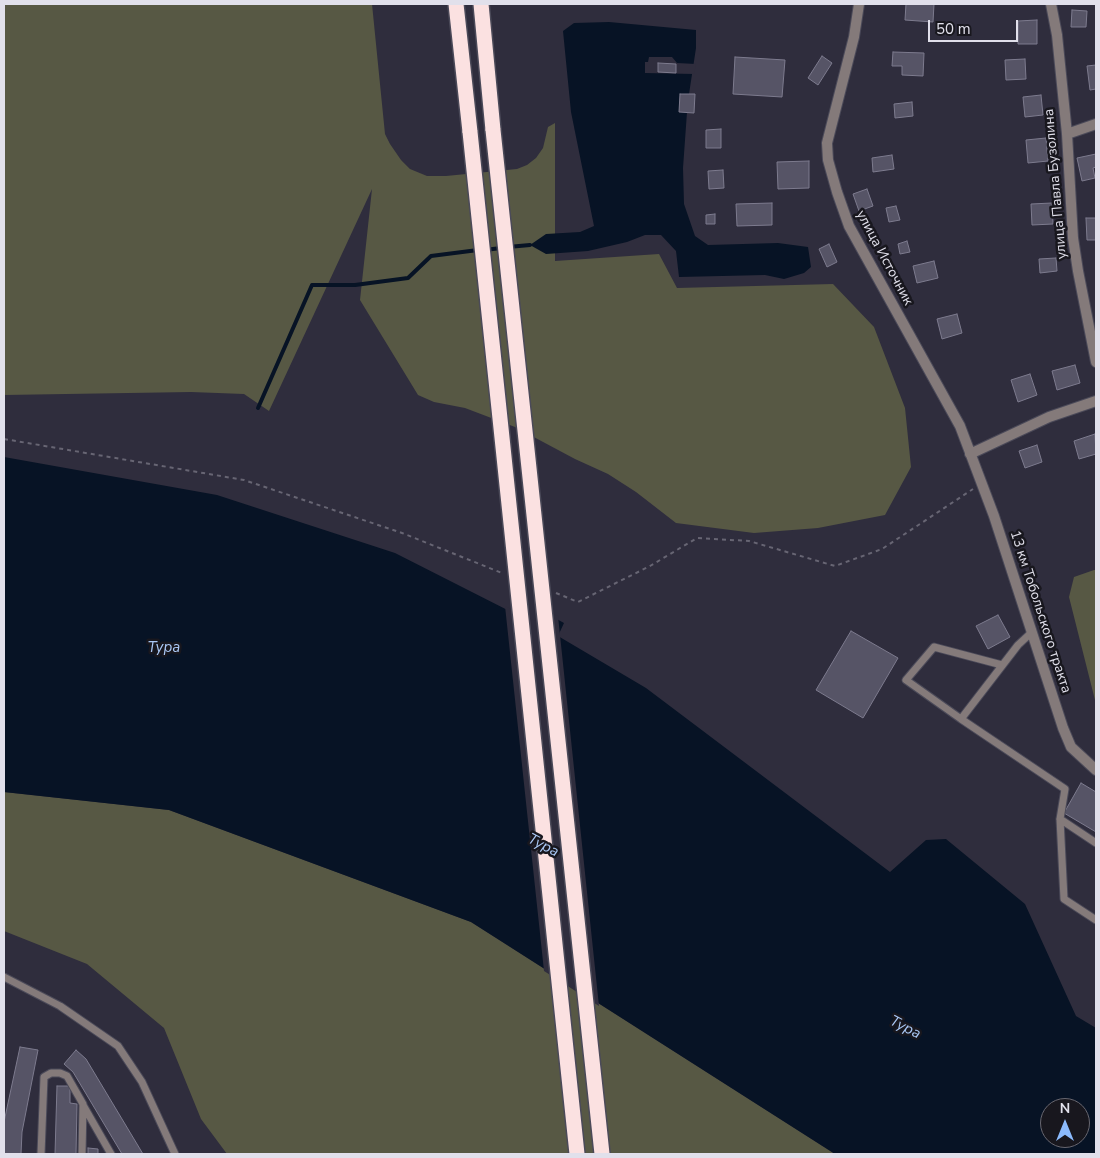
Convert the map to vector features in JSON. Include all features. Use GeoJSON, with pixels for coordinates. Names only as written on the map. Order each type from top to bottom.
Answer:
{"type":"FeatureCollection","features":[{"type":"Feature","properties":{"kind":"highway"},"geometry":{"type":"LineString","coordinates":[[456,4],[577,1154]]}},
{"type":"Feature","properties":{"kind":"highway"},"geometry":{"type":"LineString","coordinates":[[481,4],[602,1154]]}},
{"type":"Feature","properties":{"kind":"street","name":"улица Источник"},"geometry":{"type":"LineString","coordinates":[[859,4],[854,37],[827,143],[828,160],[849,226],[960,426],[970,454]]}},
{"type":"Feature","properties":{"kind":"street","name":"улица Павла Бузолина"},"geometry":{"type":"LineString","coordinates":[[1051,4],[1057,35],[1067,134],[1073,238],[1096,362]]}},
{"type":"Feature","properties":{"kind":"street"},"geometry":{"type":"LineString","coordinates":[[1067,134],[1096,124]]}},
{"type":"Feature","properties":{"kind":"street"},"geometry":{"type":"LineString","coordinates":[[970,454],[1049,417],[1096,401]]}},
{"type":"Feature","properties":{"kind":"street","name":"13 км Тобольского тракта"},"geometry":{"type":"LineString","coordinates":[[970,454],[997,526],[1063,728],[1071,747],[1096,770]]}},
{"type":"Feature","properties":{"kind":"lane"},"geometry":{"type":"LineString","coordinates":[[962,719],[1018,645],[1032,632]]}},
{"type":"Feature","properties":{"kind":"lane"},"geometry":{"type":"LineString","coordinates":[[1002,665],[934,647],[906,680],[1065,789],[1060,819],[1064,899],[1096,920]]}},
{"type":"Feature","properties":{"kind":"lane"},"geometry":{"type":"LineString","coordinates":[[1060,819],[1096,842]]}},
{"type":"Feature","properties":{"kind":"lane"},"geometry":{"type":"LineString","coordinates":[[4,977],[60,1006],[118,1046],[142,1082],[175,1154]]}},
{"type":"Feature","properties":{"kind":"lane"},"geometry":{"type":"LineString","coordinates":[[41,1154],[44,1077],[50,1073],[60,1073],[67,1076],[111,1154]]}},
{"type":"Feature","properties":{"kind":"lane"},"geometry":{"type":"LineString","coordinates":[[82,1154],[83,1104]]}},
{"type":"Feature","properties":{"kind":"green space"},"geometry":{"type":"Polygon","coordinates":[[[4,4],[372,4],[385,134],[401,160],[410,169],[427,176],[446,176],[517,169],[527,165],[536,158],[543,148],[548,127],[555,123],[555,261],[659,254],[677,288],[833,284],[874,327],[905,408],[911,467],[885,515],[818,528],[754,533],[676,523],[636,492],[608,474],[515,427],[465,408],[434,402],[418,395],[360,300],[372,189],[269,411],[244,394],[191,392],[4,395],[4,4]]]}},
{"type":"Feature","properties":{"kind":"green space"},"geometry":{"type":"Polygon","coordinates":[[[1096,570],[1096,704],[1069,597],[1074,577],[1096,570]]]}},
{"type":"Feature","properties":{"kind":"green space"},"geometry":{"type":"Polygon","coordinates":[[[4,792],[169,810],[471,922],[835,1154],[227,1154],[201,1119],[164,1028],[87,964],[4,931],[4,792]]]}},
{"type":"Feature","properties":{"kind":"water"},"geometry":{"type":"Polygon","coordinates":[[[609,22],[696,30],[696,48],[689,94],[680,94],[679,112],[687,112],[683,168],[684,204],[695,236],[708,245],[778,243],[808,247],[811,267],[804,273],[784,279],[765,275],[679,277],[676,251],[661,235],[645,235],[627,242],[588,251],[546,254],[530,245],[546,234],[580,232],[594,226],[571,112],[563,31],[574,23],[609,22]]]}},
{"type":"Feature","properties":{"kind":"water","name":"Тура"},"geometry":{"type":"Polygon","coordinates":[[[4,457],[217,495],[395,553],[535,624],[542,611],[564,623],[558,636],[646,688],[890,872],[926,840],[946,839],[1025,904],[1076,1016],[1096,1028],[1096,1154],[835,1154],[471,922],[169,810],[4,792],[4,457]]]}},
{"type":"Feature","properties":{"kind":"pier"},"geometry":{"type":"Polygon","coordinates":[[[649,57],[672,57],[677,63],[696,64],[694,74],[645,73],[645,62],[648,62],[649,57]]]}},
{"type":"Feature","properties":{"kind":"pier"},"geometry":{"type":"Polygon","coordinates":[[[505,606],[535,621],[540,609],[558,616],[599,1006],[544,971],[505,606]]]}},
{"type":"Feature","properties":{"kind":"building"},"geometry":{"type":"Polygon","coordinates":[[[906,4],[934,4],[933,22],[905,20],[906,4]]]}},
{"type":"Feature","properties":{"kind":"building"},"geometry":{"type":"Polygon","coordinates":[[[1072,10],[1087,11],[1086,27],[1071,27],[1072,10]]]}},
{"type":"Feature","properties":{"kind":"building"},"geometry":{"type":"Polygon","coordinates":[[[1037,20],[1037,44],[1018,44],[1018,21],[1037,20]]]}},
{"type":"Feature","properties":{"kind":"building"},"geometry":{"type":"Polygon","coordinates":[[[893,52],[924,53],[923,76],[902,75],[902,66],[892,66],[893,52]]]}},
{"type":"Feature","properties":{"kind":"building"},"geometry":{"type":"Polygon","coordinates":[[[822,56],[832,63],[818,85],[808,78],[822,56]]]}},
{"type":"Feature","properties":{"kind":"building"},"geometry":{"type":"Polygon","coordinates":[[[735,57],[785,60],[782,97],[733,94],[735,57]]]}},
{"type":"Feature","properties":{"kind":"building"},"geometry":{"type":"Polygon","coordinates":[[[1025,59],[1026,79],[1006,80],[1005,60],[1025,59]]]}},
{"type":"Feature","properties":{"kind":"building"},"geometry":{"type":"Polygon","coordinates":[[[658,63],[676,64],[676,73],[658,72],[658,63]]]}},
{"type":"Feature","properties":{"kind":"building"},"geometry":{"type":"Polygon","coordinates":[[[1096,65],[1096,89],[1090,90],[1087,66],[1096,65]]]}},
{"type":"Feature","properties":{"kind":"building"},"geometry":{"type":"Polygon","coordinates":[[[680,94],[695,94],[694,113],[679,112],[680,94]]]}},
{"type":"Feature","properties":{"kind":"building"},"geometry":{"type":"Polygon","coordinates":[[[1041,95],[1043,115],[1025,117],[1023,97],[1041,95]]]}},
{"type":"Feature","properties":{"kind":"building"},"geometry":{"type":"Polygon","coordinates":[[[912,102],[913,116],[895,118],[894,104],[912,102]]]}},
{"type":"Feature","properties":{"kind":"building"},"geometry":{"type":"Polygon","coordinates":[[[721,129],[721,148],[706,148],[706,130],[721,129]]]}},
{"type":"Feature","properties":{"kind":"building"},"geometry":{"type":"Polygon","coordinates":[[[1046,138],[1048,161],[1028,163],[1026,140],[1046,138]]]}},
{"type":"Feature","properties":{"kind":"building"},"geometry":{"type":"Polygon","coordinates":[[[1096,154],[1096,167],[1093,168],[1095,178],[1082,181],[1077,158],[1096,154]]]}},
{"type":"Feature","properties":{"kind":"building"},"geometry":{"type":"Polygon","coordinates":[[[892,155],[894,169],[873,172],[872,158],[892,155]]]}},
{"type":"Feature","properties":{"kind":"building"},"geometry":{"type":"Polygon","coordinates":[[[809,161],[809,188],[778,189],[777,162],[809,161]]]}},
{"type":"Feature","properties":{"kind":"building"},"geometry":{"type":"Polygon","coordinates":[[[723,170],[724,188],[709,189],[708,171],[723,170]]]}},
{"type":"Feature","properties":{"kind":"building"},"geometry":{"type":"Polygon","coordinates":[[[867,189],[873,206],[859,211],[853,194],[867,189]]]}},
{"type":"Feature","properties":{"kind":"building"},"geometry":{"type":"Polygon","coordinates":[[[772,203],[772,225],[737,226],[736,204],[772,203]]]}},
{"type":"Feature","properties":{"kind":"building"},"geometry":{"type":"Polygon","coordinates":[[[1052,203],[1053,224],[1032,225],[1031,204],[1052,203]]]}},
{"type":"Feature","properties":{"kind":"building"},"geometry":{"type":"Polygon","coordinates":[[[896,206],[900,220],[889,222],[886,208],[896,206]]]}},
{"type":"Feature","properties":{"kind":"building"},"geometry":{"type":"Polygon","coordinates":[[[715,214],[715,224],[706,224],[706,215],[715,214]]]}},
{"type":"Feature","properties":{"kind":"building"},"geometry":{"type":"Polygon","coordinates":[[[1086,218],[1096,218],[1096,240],[1087,240],[1086,218]]]}},
{"type":"Feature","properties":{"kind":"building"},"geometry":{"type":"Polygon","coordinates":[[[907,241],[910,252],[900,254],[898,244],[907,241]]]}},
{"type":"Feature","properties":{"kind":"building"},"geometry":{"type":"Polygon","coordinates":[[[829,244],[837,262],[827,267],[819,249],[829,244]]]}},
{"type":"Feature","properties":{"kind":"building"},"geometry":{"type":"Polygon","coordinates":[[[1056,258],[1057,271],[1040,273],[1039,259],[1056,258]]]}},
{"type":"Feature","properties":{"kind":"building"},"geometry":{"type":"Polygon","coordinates":[[[934,261],[938,278],[917,283],[913,266],[934,261]]]}},
{"type":"Feature","properties":{"kind":"building"},"geometry":{"type":"Polygon","coordinates":[[[957,314],[962,333],[942,339],[937,319],[957,314]]]}},
{"type":"Feature","properties":{"kind":"building"},"geometry":{"type":"Polygon","coordinates":[[[1075,365],[1080,383],[1057,390],[1052,371],[1075,365]]]}},
{"type":"Feature","properties":{"kind":"building"},"geometry":{"type":"Polygon","coordinates":[[[1030,374],[1037,395],[1018,402],[1011,380],[1030,374]]]}},
{"type":"Feature","properties":{"kind":"building"},"geometry":{"type":"Polygon","coordinates":[[[1095,434],[1096,454],[1079,459],[1074,441],[1095,434]]]}},
{"type":"Feature","properties":{"kind":"building"},"geometry":{"type":"Polygon","coordinates":[[[1037,445],[1042,462],[1025,468],[1019,451],[1037,445]]]}},
{"type":"Feature","properties":{"kind":"building"},"geometry":{"type":"Polygon","coordinates":[[[998,615],[1010,637],[988,649],[976,626],[998,615]]]}},
{"type":"Feature","properties":{"kind":"building"},"geometry":{"type":"Polygon","coordinates":[[[851,631],[898,658],[863,718],[816,690],[851,631]]]}},
{"type":"Feature","properties":{"kind":"building"},"geometry":{"type":"Polygon","coordinates":[[[1081,783],[1096,792],[1096,832],[1064,813],[1081,783]]]}},
{"type":"Feature","properties":{"kind":"building"},"geometry":{"type":"Polygon","coordinates":[[[20,1047],[38,1050],[22,1132],[21,1154],[4,1154],[4,1122],[20,1047]]]}},
{"type":"Feature","properties":{"kind":"building"},"geometry":{"type":"Polygon","coordinates":[[[76,1050],[86,1059],[143,1154],[122,1154],[73,1072],[64,1064],[76,1050]]]}},
{"type":"Feature","properties":{"kind":"building"},"geometry":{"type":"Polygon","coordinates":[[[57,1086],[70,1086],[70,1103],[77,1104],[76,1154],[55,1154],[57,1086]]]}},
{"type":"Feature","properties":{"kind":"building"},"geometry":{"type":"Polygon","coordinates":[[[88,1148],[98,1149],[98,1154],[88,1154],[88,1148]]]}},
{"type":"Feature","properties":{"kind":"waterway"},"geometry":{"type":"LineString","coordinates":[[508,247],[530,245]]}},
{"type":"Feature","properties":{"kind":"waterway"},"geometry":{"type":"LineString","coordinates":[[485,250],[501,248]]}},
{"type":"Feature","properties":{"kind":"waterway"},"geometry":{"type":"LineString","coordinates":[[258,408],[312,285],[355,285],[408,278],[431,256],[478,250]]}}]}
